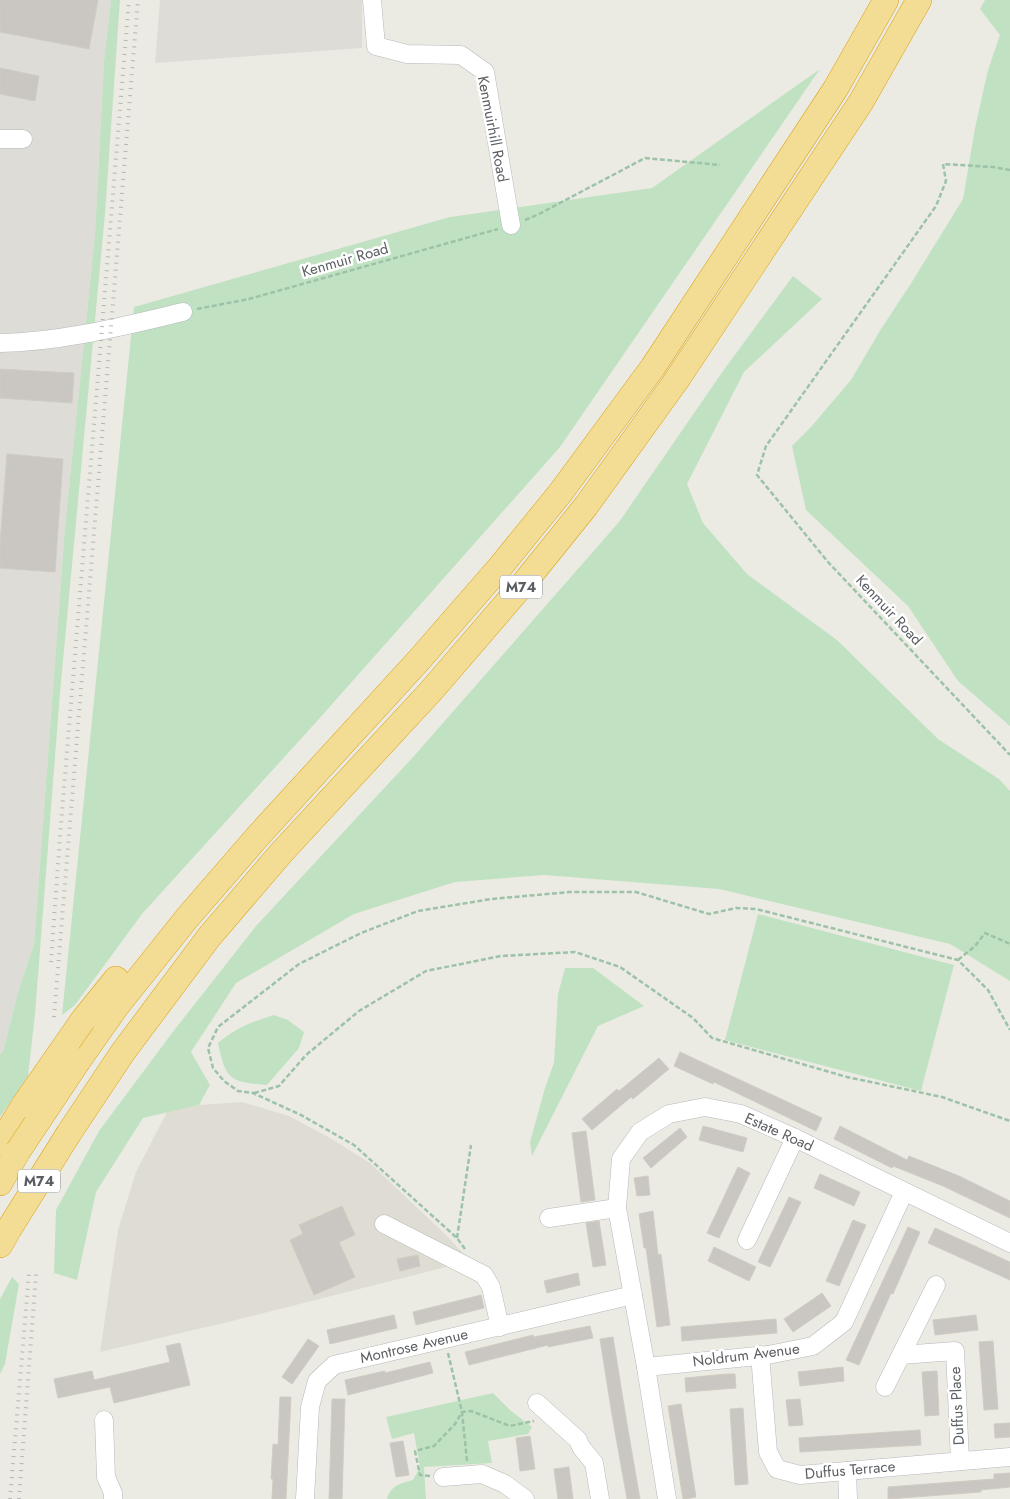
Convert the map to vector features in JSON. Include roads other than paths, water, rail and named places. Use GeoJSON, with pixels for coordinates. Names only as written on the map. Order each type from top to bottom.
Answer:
{"type":"FeatureCollection","features":[{"type":"Feature","properties":{"kind":"highway","name":"M74"},"geometry":{"type":"LineString","coordinates":[[0,1182],[13,1138],[187,918],[265,828],[419,660],[500,567],[561,492],[653,367],[836,88],[886,0]]}},
{"type":"Feature","properties":{"kind":"highway","name":"M74"},"geometry":{"type":"LineString","coordinates":[[5,1237],[123,1052],[209,937],[281,853],[431,691],[524,583],[586,506],[676,381],[861,102],[919,0]]}},
{"type":"Feature","properties":{"kind":"highway"},"geometry":{"type":"LineString","coordinates":[[13,1138],[83,1020],[172,910],[213,863],[446,617],[561,492]]}},
{"type":"Feature","properties":{"kind":"street","name":"Kenmuirhill Road"},"geometry":{"type":"LineString","coordinates":[[372,0],[376,46],[407,54],[461,55],[485,72],[511,225]]}},
{"type":"Feature","properties":{"kind":"street"},"geometry":{"type":"LineString","coordinates":[[0,139],[23,139]]}},
{"type":"Feature","properties":{"kind":"street"},"geometry":{"type":"LineString","coordinates":[[0,342],[25,342],[106,330],[183,312]]}},
{"type":"Feature","properties":{"kind":"street","name":"Estate Road"},"geometry":{"type":"LineString","coordinates":[[667,1499],[646,1366],[617,1208],[622,1159],[640,1132],[669,1114],[705,1107],[741,1114],[795,1138],[1010,1243]]}},
{"type":"Feature","properties":{"kind":"street"},"geometry":{"type":"LineString","coordinates":[[748,1240],[795,1138]]}},
{"type":"Feature","properties":{"kind":"street","name":"Noldrum Avenue"},"geometry":{"type":"LineString","coordinates":[[646,1366],[760,1355],[813,1346],[844,1322],[904,1192]]}},
{"type":"Feature","properties":{"kind":"street"},"geometry":{"type":"LineString","coordinates":[[550,1218],[617,1208]]}},
{"type":"Feature","properties":{"kind":"street"},"geometry":{"type":"LineString","coordinates":[[384,1224],[484,1275],[491,1288],[500,1327]]}},
{"type":"Feature","properties":{"kind":"street"},"geometry":{"type":"LineString","coordinates":[[885,1387],[936,1285]]}},
{"type":"Feature","properties":{"kind":"street","name":"Montrose Avenue"},"geometry":{"type":"LineString","coordinates":[[305,1499],[310,1407],[317,1381],[334,1365],[633,1295]]}},
{"type":"Feature","properties":{"kind":"street","name":"Duffus Place"},"geometry":{"type":"LineString","coordinates":[[901,1355],[955,1351],[960,1461]]}},
{"type":"Feature","properties":{"kind":"street","name":"Duffus Terrace"},"geometry":{"type":"LineString","coordinates":[[760,1355],[768,1452],[777,1469],[800,1475],[1010,1457]]}},
{"type":"Feature","properties":{"kind":"street"},"geometry":{"type":"LineString","coordinates":[[537,1403],[578,1440],[581,1447],[594,1463],[600,1499]]}},
{"type":"Feature","properties":{"kind":"street"},"geometry":{"type":"LineString","coordinates":[[104,1420],[106,1477],[113,1496]]}},
{"type":"Feature","properties":{"kind":"street"},"geometry":{"type":"LineString","coordinates":[[847,1471],[848,1499]]}},
{"type":"Feature","properties":{"kind":"street"},"geometry":{"type":"LineString","coordinates":[[443,1477],[482,1474],[505,1484],[525,1499]]}},
{"type":"Feature","properties":{"kind":"railway"},"geometry":{"type":"LineString","coordinates":[[51,962],[129,0]]}},
{"type":"Feature","properties":{"kind":"railway"},"geometry":{"type":"LineString","coordinates":[[54,1017],[138,0]]}},
{"type":"Feature","properties":{"kind":"railway"},"geometry":{"type":"LineString","coordinates":[[10,1499],[29,1273]]}},
{"type":"Feature","properties":{"kind":"railway"},"geometry":{"type":"LineString","coordinates":[[19,1499],[36,1274]]}}]}
